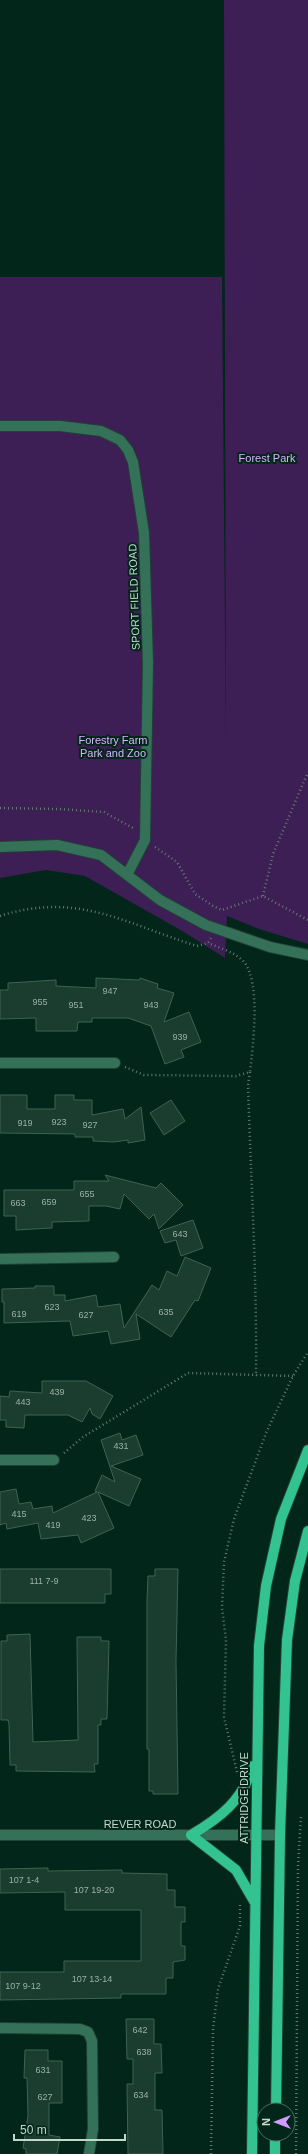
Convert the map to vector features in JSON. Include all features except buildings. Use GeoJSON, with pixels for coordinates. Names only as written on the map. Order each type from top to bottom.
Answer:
{"type":"FeatureCollection","features":[{"type":"Feature","properties":{"kind":"main road","name":"ATTRIDGE DRIVE"},"geometry":{"type":"LineString","coordinates":[[252,2154],[254,1902],[259,1646],[266,1586],[281,1519],[308,1450]]}},
{"type":"Feature","properties":{"kind":"main road"},"geometry":{"type":"LineString","coordinates":[[276,2102],[280,1835],[287,1640],[295,1581],[308,1531]]}},
{"type":"Feature","properties":{"kind":"main road"},"geometry":{"type":"LineString","coordinates":[[254,1902],[236,1870],[191,1835],[214,1821],[236,1802],[251,1776],[256,1757]]}},
{"type":"Feature","properties":{"kind":"main road"},"geometry":{"type":"LineString","coordinates":[[275,2142],[275,2154]]}},
{"type":"Feature","properties":{"kind":"street","name":"SPORT FIELD ROAD"},"geometry":{"type":"LineString","coordinates":[[0,426],[60,426],[101,431],[120,440],[128,450],[133,462],[144,533],[148,663],[145,840],[127,875]]}},
{"type":"Feature","properties":{"kind":"street"},"geometry":{"type":"LineString","coordinates":[[0,847],[57,845],[101,855],[160,900],[216,928],[270,947],[308,955]]}},
{"type":"Feature","properties":{"kind":"street"},"geometry":{"type":"LineString","coordinates":[[0,1062],[114,1063]]}},
{"type":"Feature","properties":{"kind":"street"},"geometry":{"type":"LineString","coordinates":[[0,1259],[114,1257]]}},
{"type":"Feature","properties":{"kind":"street"},"geometry":{"type":"LineString","coordinates":[[0,1460],[54,1460]]}},
{"type":"Feature","properties":{"kind":"street","name":"REVER ROAD"},"geometry":{"type":"LineString","coordinates":[[0,1835],[280,1835]]}},
{"type":"Feature","properties":{"kind":"street"},"geometry":{"type":"LineString","coordinates":[[0,2028],[80,2029],[88,2032],[92,2041],[93,2130],[89,2154]]}},
{"type":"Feature","properties":{"kind":"path"},"geometry":{"type":"LineString","coordinates":[[263,896],[273,854],[308,772]]}},
{"type":"Feature","properties":{"kind":"path"},"geometry":{"type":"LineString","coordinates":[[0,808],[59,808],[104,812],[135,829],[145,840],[177,862],[195,894],[213,906],[222,910],[263,896],[308,920]]}},
{"type":"Feature","properties":{"kind":"path"},"geometry":{"type":"LineString","coordinates":[[0,916],[37,908],[81,909],[113,915],[197,946],[208,943],[232,953],[244,962],[252,979],[255,1020],[248,1085],[257,1293],[256,1376]]}},
{"type":"Feature","properties":{"kind":"path"},"geometry":{"type":"LineString","coordinates":[[208,943],[216,928],[222,910]]}},
{"type":"Feature","properties":{"kind":"path"},"geometry":{"type":"LineString","coordinates":[[114,1063],[144,1075],[236,1076],[250,1072]]}},
{"type":"Feature","properties":{"kind":"path"},"geometry":{"type":"LineString","coordinates":[[236,1777],[238,1772],[224,1717],[226,1640],[222,1608],[224,1562],[236,1512],[266,1433],[293,1376],[308,1352]]}},
{"type":"Feature","properties":{"kind":"path"},"geometry":{"type":"LineString","coordinates":[[54,1460],[83,1437],[188,1373],[293,1376]]}},
{"type":"Feature","properties":{"kind":"path"},"geometry":{"type":"LineString","coordinates":[[296,2154],[298,1866],[301,1815]]}},
{"type":"Feature","properties":{"kind":"path"},"geometry":{"type":"LineString","coordinates":[[211,2154],[213,2029],[218,1989],[240,1926],[240,1901]]}},
{"type":"Feature","properties":{"kind":"green space","name":"Forestry Farm Park and Zoo"},"geometry":{"type":"Polygon","coordinates":[[[224,0],[308,0],[308,944],[259,929],[227,916],[225,958],[184,932],[85,876],[46,870],[0,878],[0,277],[222,277],[226,745],[224,0]]]}},
{"type":"Feature","properties":{"kind":"park label","name":"Forest Park"},"geometry":{"type":"Point","coordinates":[267,458]}}]}
